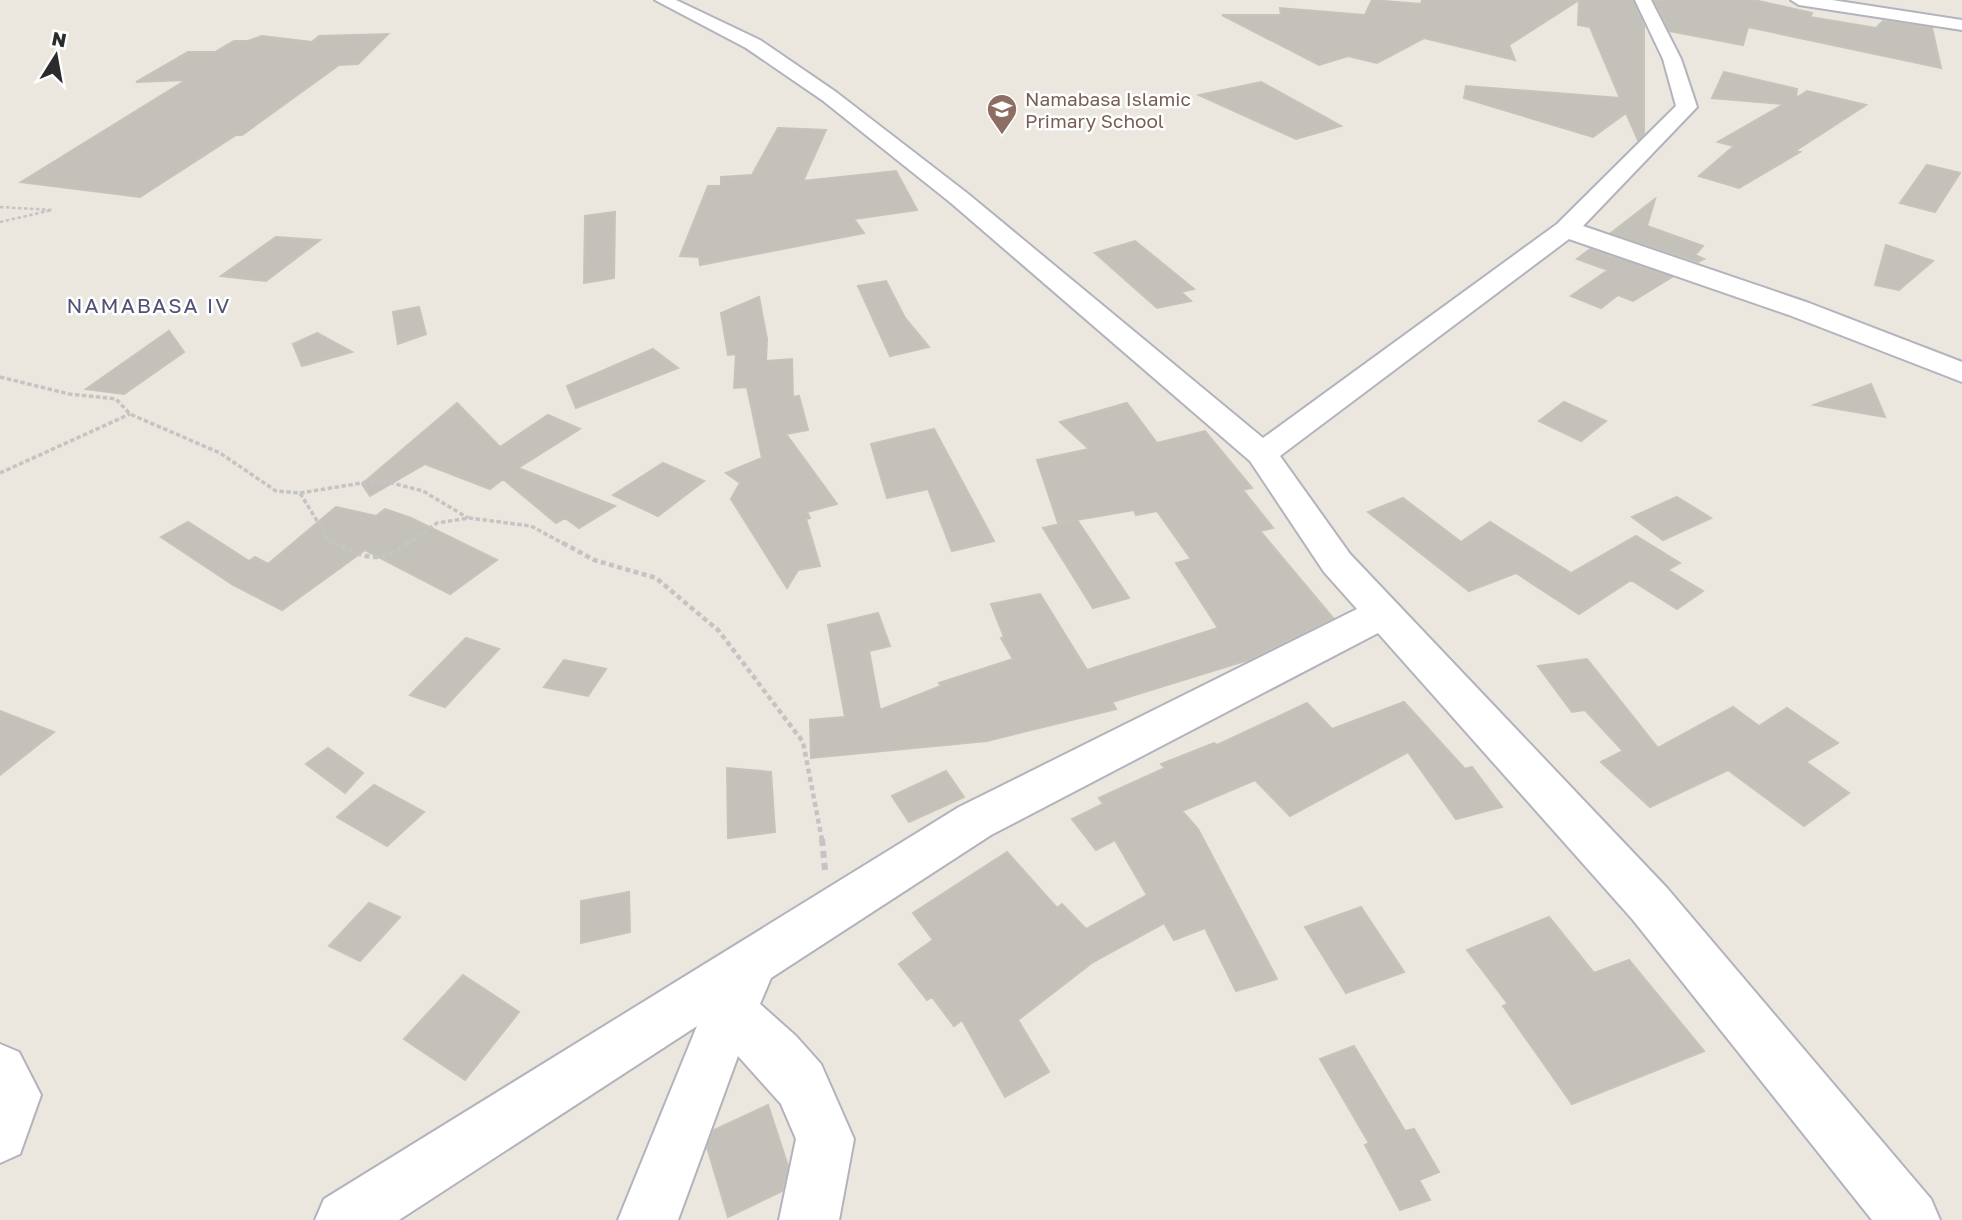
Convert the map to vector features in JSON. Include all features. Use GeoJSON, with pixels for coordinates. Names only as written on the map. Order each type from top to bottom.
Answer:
{"type":"FeatureCollection","features":[{"type":"Feature","properties":{"kind":"street"},"geometry":{"type":"LineString","coordinates":[[663,0],[753,44],[829,96],[959,198],[1262,454],[1337,563],[1650,904],[1910,1220]]}},
{"type":"Feature","properties":{"kind":"street"},"geometry":{"type":"LineString","coordinates":[[1262,454],[1566,229],[1687,107],[1672,59],[1643,0]]}},
{"type":"Feature","properties":{"kind":"street"},"geometry":{"type":"LineString","coordinates":[[1799,0],[1962,25]]}},
{"type":"Feature","properties":{"kind":"street"},"geometry":{"type":"LineString","coordinates":[[1566,229],[1799,309],[1962,373]]}},
{"type":"Feature","properties":{"kind":"street"},"geometry":{"type":"LineString","coordinates":[[345,1220],[975,821],[1383,613]]}},
{"type":"Feature","properties":{"kind":"street"},"geometry":{"type":"LineString","coordinates":[[648,1220],[700,1080],[752,962]]}},
{"type":"Feature","properties":{"kind":"street"},"geometry":{"type":"LineString","coordinates":[[730,1013],[777,1055],[801,1084],[825,1139],[809,1220]]}},
{"type":"Feature","properties":{"kind":"street"},"geometry":{"type":"LineString","coordinates":[[0,1071],[12,1095],[0,1134]]}},
{"type":"Feature","properties":{"kind":"path"},"geometry":{"type":"LineString","coordinates":[[0,207],[52,210],[0,222]]}},
{"type":"Feature","properties":{"kind":"path"},"geometry":{"type":"LineString","coordinates":[[0,377],[69,394],[116,398],[130,414],[220,453],[276,491],[300,493],[380,480],[423,491],[469,518]]}},
{"type":"Feature","properties":{"kind":"path"},"geometry":{"type":"LineString","coordinates":[[0,473],[130,414]]}},
{"type":"Feature","properties":{"kind":"path"},"geometry":{"type":"LineString","coordinates":[[300,493],[330,542],[375,560],[390,556],[437,523],[469,518],[531,526],[594,560],[656,578],[719,631],[803,742],[824,851],[825,916]]}},
{"type":"Feature","properties":{"kind":"building"},"geometry":{"type":"Polygon","coordinates":[[[1372,0],[1421,4],[1422,0],[1579,0],[1509,45],[1515,60],[1424,38],[1377,63],[1348,56],[1319,65],[1222,15],[1281,15],[1280,8],[1365,15],[1372,0]]]}},
{"type":"Feature","properties":{"kind":"building"},"geometry":{"type":"Polygon","coordinates":[[[1579,0],[1633,0],[1644,26],[1644,134],[1638,140],[1626,113],[1593,137],[1464,98],[1466,86],[1620,98],[1590,27],[1578,25],[1579,0]]]}},
{"type":"Feature","properties":{"kind":"building"},"geometry":{"type":"Polygon","coordinates":[[[1654,0],[1754,0],[1812,13],[1810,17],[1876,28],[1883,21],[1932,28],[1941,68],[1748,27],[1743,45],[1670,31],[1654,0]]]}},
{"type":"Feature","properties":{"kind":"building"},"geometry":{"type":"Polygon","coordinates":[[[388,34],[358,64],[339,65],[242,135],[236,135],[140,197],[21,182],[186,80],[136,82],[188,52],[215,52],[234,41],[248,41],[262,36],[312,42],[319,36],[388,34]]]}},
{"type":"Feature","properties":{"kind":"building"},"geometry":{"type":"Polygon","coordinates":[[[1724,72],[1797,89],[1796,98],[1807,91],[1866,105],[1795,151],[1800,152],[1739,188],[1699,176],[1734,146],[1718,142],[1784,104],[1712,98],[1724,72]]]}},
{"type":"Feature","properties":{"kind":"building"},"geometry":{"type":"Polygon","coordinates":[[[1261,82],[1341,126],[1296,139],[1199,95],[1261,82]]]}},
{"type":"Feature","properties":{"kind":"building"},"geometry":{"type":"Polygon","coordinates":[[[778,128],[826,130],[803,181],[896,171],[917,210],[854,219],[864,233],[700,265],[699,257],[680,256],[708,186],[721,186],[721,177],[752,175],[778,128]]]}},
{"type":"Feature","properties":{"kind":"building"},"geometry":{"type":"Polygon","coordinates":[[[1927,165],[1960,173],[1935,212],[1900,203],[1927,165]]]}},
{"type":"Feature","properties":{"kind":"building"},"geometry":{"type":"Polygon","coordinates":[[[1655,199],[1647,226],[1703,246],[1695,255],[1704,259],[1698,262],[1611,233],[1655,199]]]}},
{"type":"Feature","properties":{"kind":"building"},"geometry":{"type":"Polygon","coordinates":[[[615,212],[614,278],[584,283],[585,216],[615,212]]]}},
{"type":"Feature","properties":{"kind":"building"},"geometry":{"type":"Polygon","coordinates":[[[276,237],[320,240],[266,281],[221,276],[276,237]]]}},
{"type":"Feature","properties":{"kind":"building"},"geometry":{"type":"Polygon","coordinates":[[[1135,241],[1194,289],[1181,292],[1191,301],[1157,308],[1095,253],[1135,241]]]}},
{"type":"Feature","properties":{"kind":"building"},"geometry":{"type":"Polygon","coordinates":[[[1886,245],[1933,261],[1899,290],[1875,285],[1886,245]]]}},
{"type":"Feature","properties":{"kind":"building"},"geometry":{"type":"Polygon","coordinates":[[[1590,249],[1672,277],[1633,301],[1618,295],[1601,308],[1571,296],[1608,270],[1577,259],[1590,249]]]}},
{"type":"Feature","properties":{"kind":"building"},"geometry":{"type":"Polygon","coordinates":[[[886,281],[905,318],[929,347],[890,356],[858,286],[886,281]]]}},
{"type":"Feature","properties":{"kind":"building"},"geometry":{"type":"Polygon","coordinates":[[[759,297],[767,339],[766,361],[792,359],[793,397],[799,396],[808,430],[786,434],[837,504],[807,512],[810,518],[806,519],[820,566],[798,570],[787,588],[731,499],[740,483],[726,473],[762,458],[747,387],[734,388],[736,354],[728,355],[721,313],[759,297]]]}},
{"type":"Feature","properties":{"kind":"building"},"geometry":{"type":"Polygon","coordinates":[[[419,307],[426,334],[398,344],[393,312],[419,307]]]}},
{"type":"Feature","properties":{"kind":"building"},"geometry":{"type":"Polygon","coordinates":[[[169,331],[184,352],[124,394],[86,389],[169,331]]]}},
{"type":"Feature","properties":{"kind":"building"},"geometry":{"type":"Polygon","coordinates":[[[317,333],[352,352],[302,366],[293,344],[317,333]]]}},
{"type":"Feature","properties":{"kind":"building"},"geometry":{"type":"Polygon","coordinates":[[[653,349],[678,368],[576,408],[567,386],[653,349]]]}},
{"type":"Feature","properties":{"kind":"building"},"geometry":{"type":"Polygon","coordinates":[[[1871,384],[1885,417],[1814,405],[1871,384]]]}},
{"type":"Feature","properties":{"kind":"building"},"geometry":{"type":"Polygon","coordinates":[[[1564,402],[1606,421],[1581,441],[1539,421],[1564,402]]]}},
{"type":"Feature","properties":{"kind":"building"},"geometry":{"type":"Polygon","coordinates":[[[457,403],[500,447],[548,415],[580,429],[518,468],[615,506],[579,528],[565,518],[556,523],[503,479],[490,489],[425,464],[370,496],[362,484],[457,403]]]}},
{"type":"Feature","properties":{"kind":"building"},"geometry":{"type":"Polygon","coordinates":[[[1127,403],[1157,443],[1205,431],[1252,488],[1243,490],[1273,528],[1260,531],[1333,618],[1248,660],[1112,702],[1116,709],[987,741],[811,758],[810,720],[845,717],[828,625],[878,613],[890,646],[869,651],[880,710],[941,686],[939,683],[1013,659],[1001,638],[1004,637],[991,604],[1040,594],[1087,670],[1218,628],[1176,563],[1191,559],[1157,511],[1136,515],[1134,510],[1058,523],[1037,460],[1089,449],[1060,422],[1127,403]]]}},
{"type":"Feature","properties":{"kind":"building"},"geometry":{"type":"Polygon","coordinates":[[[934,429],[994,541],[952,551],[928,489],[887,498],[871,444],[934,429]]]}},
{"type":"Feature","properties":{"kind":"building"},"geometry":{"type":"Polygon","coordinates":[[[663,463],[704,481],[658,516],[613,495],[663,463]]]}},
{"type":"Feature","properties":{"kind":"building"},"geometry":{"type":"Polygon","coordinates":[[[1677,497],[1711,518],[1663,540],[1632,517],[1677,497]]]}},
{"type":"Feature","properties":{"kind":"building"},"geometry":{"type":"Polygon","coordinates":[[[1403,498],[1461,542],[1490,522],[1571,573],[1636,536],[1680,563],[1668,570],[1703,591],[1677,609],[1631,580],[1579,614],[1516,573],[1469,591],[1368,512],[1403,498]]]}},
{"type":"Feature","properties":{"kind":"building"},"geometry":{"type":"Polygon","coordinates":[[[336,507],[376,516],[385,509],[411,518],[497,560],[450,594],[365,550],[282,610],[233,585],[161,537],[188,522],[249,561],[255,557],[268,564],[336,507]]]}},
{"type":"Feature","properties":{"kind":"building"},"geometry":{"type":"Polygon","coordinates":[[[1077,520],[1129,598],[1093,608],[1043,528],[1077,520]]]}},
{"type":"Feature","properties":{"kind":"building"},"geometry":{"type":"Polygon","coordinates":[[[466,638],[499,649],[445,707],[410,695],[466,638]]]}},
{"type":"Feature","properties":{"kind":"building"},"geometry":{"type":"Polygon","coordinates":[[[1587,659],[1658,748],[1733,707],[1759,726],[1787,708],[1838,743],[1806,762],[1849,793],[1804,826],[1728,770],[1650,807],[1601,762],[1623,751],[1585,710],[1572,712],[1538,666],[1587,659]]]}},
{"type":"Feature","properties":{"kind":"building"},"geometry":{"type":"Polygon","coordinates":[[[564,660],[606,669],[588,696],[544,687],[564,660]]]}},
{"type":"Feature","properties":{"kind":"building"},"geometry":{"type":"Polygon","coordinates":[[[1404,702],[1465,769],[1472,767],[1502,807],[1456,819],[1408,752],[1290,816],[1255,780],[1182,811],[1198,829],[1277,979],[1236,991],[1205,928],[1174,940],[1164,923],[1093,962],[1018,1020],[1049,1072],[1005,1097],[962,1020],[954,1026],[932,997],[927,1000],[899,964],[933,940],[913,913],[1007,852],[1057,908],[1062,904],[1086,929],[1147,895],[1115,840],[1096,850],[1072,819],[1103,804],[1099,798],[1165,768],[1161,764],[1214,743],[1217,745],[1307,703],[1332,729],[1404,702]]]}},
{"type":"Feature","properties":{"kind":"building"},"geometry":{"type":"Polygon","coordinates":[[[0,711],[54,732],[0,775],[0,711]]]}},
{"type":"Feature","properties":{"kind":"building"},"geometry":{"type":"Polygon","coordinates":[[[328,748],[363,773],[345,793],[306,764],[328,748]]]}},
{"type":"Feature","properties":{"kind":"building"},"geometry":{"type":"Polygon","coordinates":[[[727,768],[771,772],[775,832],[728,838],[727,768]]]}},
{"type":"Feature","properties":{"kind":"building"},"geometry":{"type":"Polygon","coordinates":[[[946,771],[964,797],[909,822],[892,796],[946,771]]]}},
{"type":"Feature","properties":{"kind":"building"},"geometry":{"type":"Polygon","coordinates":[[[374,785],[424,812],[387,846],[337,817],[374,785]]]}},
{"type":"Feature","properties":{"kind":"building"},"geometry":{"type":"Polygon","coordinates":[[[629,892],[630,932],[581,943],[581,901],[629,892]]]}},
{"type":"Feature","properties":{"kind":"building"},"geometry":{"type":"Polygon","coordinates":[[[369,903],[400,917],[360,961],[329,946],[369,903]]]}},
{"type":"Feature","properties":{"kind":"building"},"geometry":{"type":"Polygon","coordinates":[[[1361,907],[1404,972],[1346,993],[1305,927],[1361,907]]]}},
{"type":"Feature","properties":{"kind":"building"},"geometry":{"type":"Polygon","coordinates":[[[1549,917],[1594,973],[1629,960],[1704,1051],[1572,1104],[1503,1006],[1508,1004],[1467,950],[1549,917]]]}},
{"type":"Feature","properties":{"kind":"building"},"geometry":{"type":"Polygon","coordinates":[[[463,975],[519,1012],[465,1080],[404,1039],[463,975]]]}},
{"type":"Feature","properties":{"kind":"building"},"geometry":{"type":"Polygon","coordinates":[[[1354,1046],[1405,1131],[1414,1129],[1439,1172],[1419,1180],[1430,1200],[1400,1210],[1365,1145],[1369,1143],[1320,1059],[1354,1046]]]}},
{"type":"Feature","properties":{"kind":"building"},"geometry":{"type":"Polygon","coordinates":[[[768,1105],[788,1166],[782,1191],[728,1217],[707,1147],[714,1130],[768,1105]]]}},
{"type":"Feature","properties":{"kind":"place","name":"Namabasa Islamic Primary School"},"geometry":{"type":"Point","coordinates":[1002,136]}},
{"type":"Feature","properties":{"kind":"district","name":"NAMABASA IV"},"geometry":{"type":"Point","coordinates":[149,305]}}]}
